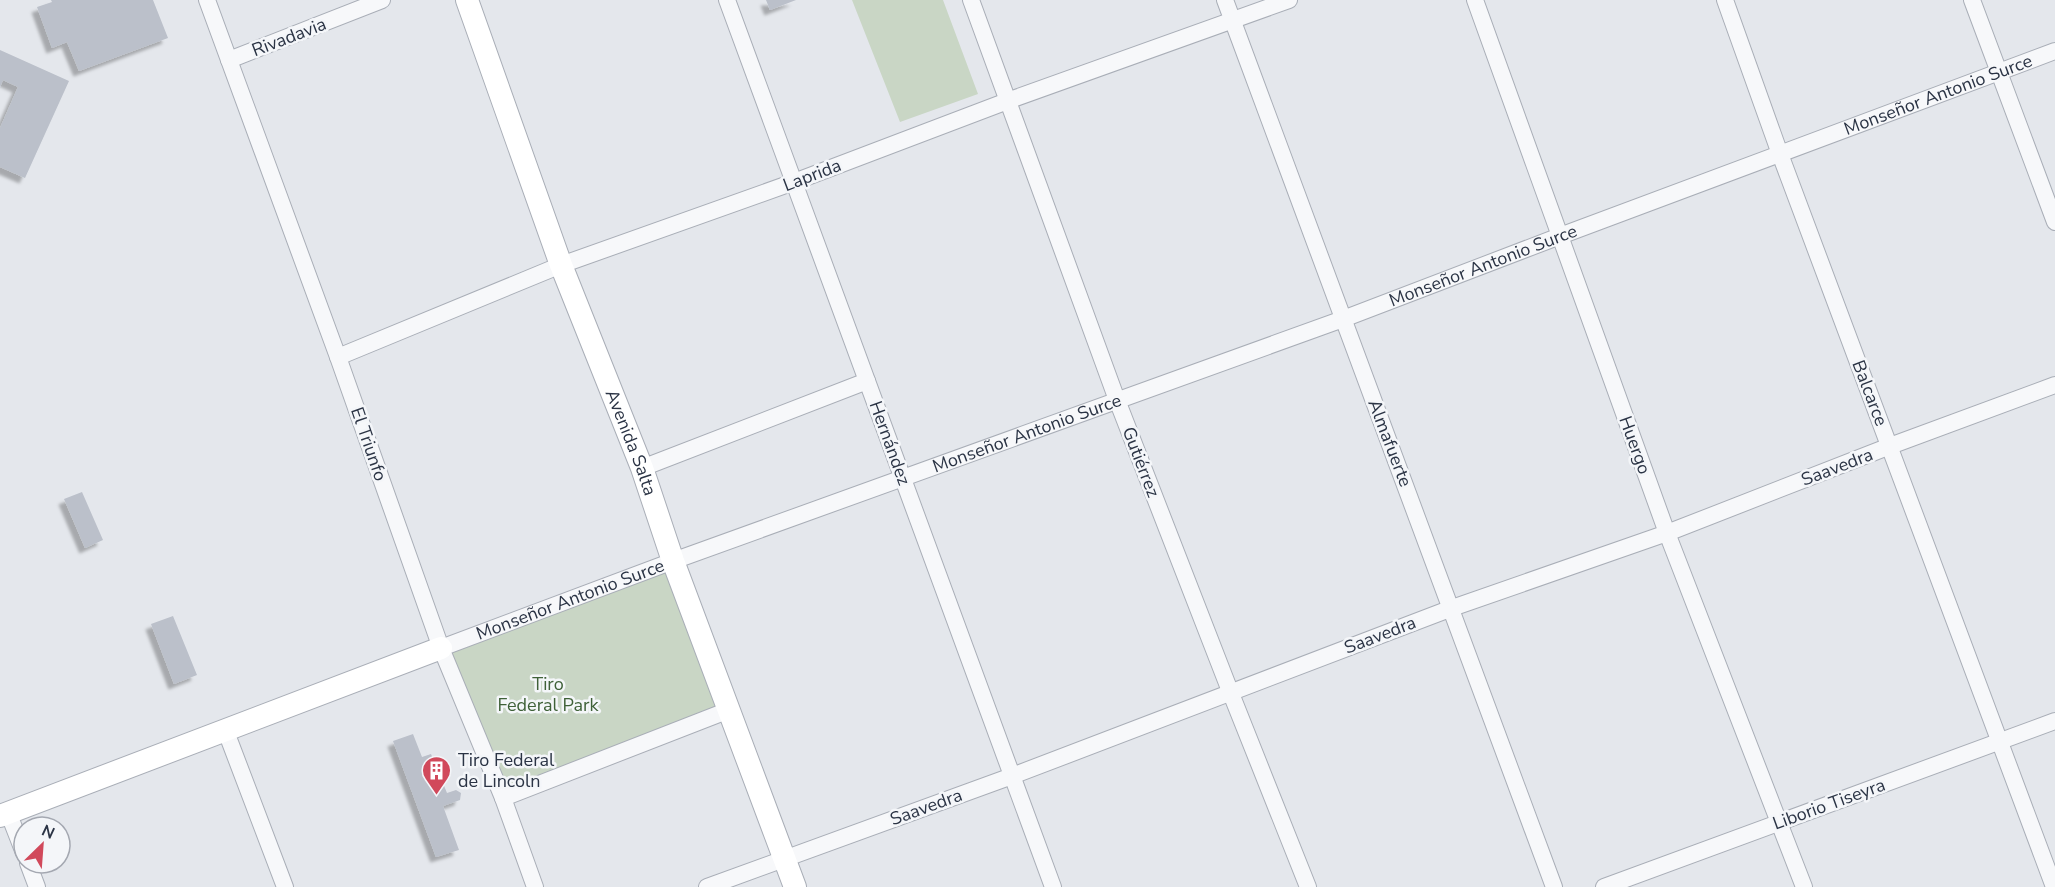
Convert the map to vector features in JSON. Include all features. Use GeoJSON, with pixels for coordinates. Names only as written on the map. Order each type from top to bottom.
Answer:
{"type":"FeatureCollection","features":[{"type":"Feature","properties":{"kind":"main road","name":"Avenida Salta"},"geometry":{"type":"LineString","coordinates":[[467,0],[561,266],[642,468],[673,561],[795,887]]}},
{"type":"Feature","properties":{"kind":"main road","name":"Monseñor Antonio Surce"},"geometry":{"type":"LineString","coordinates":[[4,814],[441,648]]}},
{"type":"Feature","properties":{"kind":"street","name":"El Triunfo"},"geometry":{"type":"LineString","coordinates":[[207,0],[338,357],[441,648],[503,798],[535,887]]}},
{"type":"Feature","properties":{"kind":"street","name":"Rivadavia"},"geometry":{"type":"LineString","coordinates":[[230,60],[382,0]]}},
{"type":"Feature","properties":{"kind":"street","name":"Hernández"},"geometry":{"type":"LineString","coordinates":[[727,0],[1053,887]]}},
{"type":"Feature","properties":{"kind":"street","name":"Gutiérrez"},"geometry":{"type":"LineString","coordinates":[[972,0],[1118,400],[1308,887]]}},
{"type":"Feature","properties":{"kind":"street","name":"Almafuerte"},"geometry":{"type":"LineString","coordinates":[[1225,0],[1554,887]]}},
{"type":"Feature","properties":{"kind":"street","name":"Laprida"},"geometry":{"type":"LineString","coordinates":[[338,357],[561,266],[794,182],[1010,100],[1289,0]]}},
{"type":"Feature","properties":{"kind":"street","name":"Huergo"},"geometry":{"type":"LineString","coordinates":[[1475,0],[1667,533],[1804,887]]}},
{"type":"Feature","properties":{"kind":"street","name":"Balcarce"},"geometry":{"type":"LineString","coordinates":[[1725,0],[1780,154],[2054,887]]}},
{"type":"Feature","properties":{"kind":"street"},"geometry":{"type":"LineString","coordinates":[[1972,0],[2055,222]]}},
{"type":"Feature","properties":{"kind":"street","name":"Monseñor Antonio Surce"},"geometry":{"type":"LineString","coordinates":[[441,648],[673,561],[1343,320],[1560,236],[2055,51]]}},
{"type":"Feature","properties":{"kind":"street"},"geometry":{"type":"LineString","coordinates":[[642,468],[867,381]]}},
{"type":"Feature","properties":{"kind":"street","name":"Saavedra"},"geometry":{"type":"LineString","coordinates":[[707,887],[1012,776],[1452,608],[1667,533],[1890,446],[2055,386]]}},
{"type":"Feature","properties":{"kind":"street"},"geometry":{"type":"LineString","coordinates":[[503,798],[729,710]]}},
{"type":"Feature","properties":{"kind":"street","name":"Liborio Tiseyra"},"geometry":{"type":"LineString","coordinates":[[1604,887],[2055,721]]}},
{"type":"Feature","properties":{"kind":"street"},"geometry":{"type":"LineString","coordinates":[[225,729],[280,886]]}},
{"type":"Feature","properties":{"kind":"street"},"geometry":{"type":"LineString","coordinates":[[4,814],[12,830]]}},
{"type":"Feature","properties":{"kind":"green space"},"geometry":{"type":"Polygon","coordinates":[[[852,0],[943,0],[978,94],[900,122],[852,0]]]}},
{"type":"Feature","properties":{"kind":"green space","name":"Tiro Federal Park"},"geometry":{"type":"Polygon","coordinates":[[[673,561],[729,710],[503,798],[441,648],[673,561]]]}},
{"type":"Feature","properties":{"kind":"building"},"geometry":{"type":"Polygon","coordinates":[[[51,0],[153,0],[168,38],[79,71],[67,42],[52,48],[37,7],[52,2],[51,0]]]}},
{"type":"Feature","properties":{"kind":"building"},"geometry":{"type":"Polygon","coordinates":[[[766,0],[796,0],[770,10],[766,0]]]}},
{"type":"Feature","properties":{"kind":"building"},"geometry":{"type":"Polygon","coordinates":[[[0,50],[69,81],[25,178],[0,167],[0,128],[18,87],[3,80],[0,87],[0,50]]]}},
{"type":"Feature","properties":{"kind":"building"},"geometry":{"type":"Polygon","coordinates":[[[82,492],[103,540],[85,548],[64,499],[82,492]]]}},
{"type":"Feature","properties":{"kind":"building"},"geometry":{"type":"Polygon","coordinates":[[[173,616],[197,675],[174,684],[151,624],[173,616]]]}},
{"type":"Feature","properties":{"kind":"building","name":"Tiro Federal de Lincoln"},"geometry":{"type":"Polygon","coordinates":[[[413,734],[422,757],[431,754],[447,793],[456,790],[461,793],[460,800],[443,806],[459,850],[436,857],[393,741],[413,734]]]}},
{"type":"Feature","properties":{"kind":"place","name":"Tiro Federal de Lincoln"},"geometry":{"type":"Point","coordinates":[437,796]}}]}
